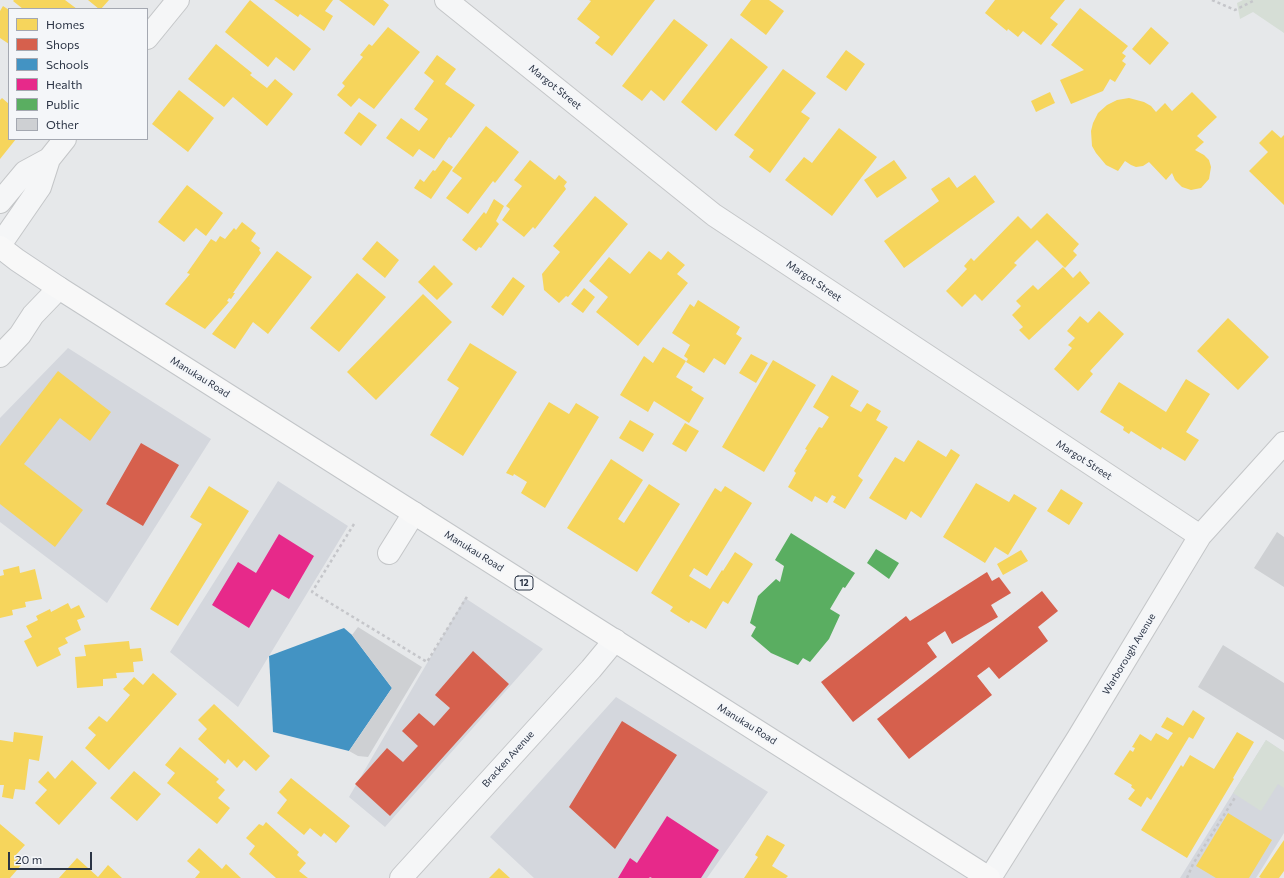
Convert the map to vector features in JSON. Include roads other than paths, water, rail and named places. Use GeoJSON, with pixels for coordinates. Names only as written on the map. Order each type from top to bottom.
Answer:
{"type":"FeatureCollection","features":[{"type":"Feature","properties":{"kind":"main road","name":"Manukau Road"},"geometry":{"type":"LineString","coordinates":[[0,246],[17,260],[58,288],[990,878]]}},
{"type":"Feature","properties":{"kind":"street"},"geometry":{"type":"LineString","coordinates":[[148,37],[178,0]]}},
{"type":"Feature","properties":{"kind":"street","name":"Margot Street"},"geometry":{"type":"LineString","coordinates":[[446,0],[714,215],[1200,536]]}},
{"type":"Feature","properties":{"kind":"street"},"geometry":{"type":"LineString","coordinates":[[0,202],[25,172],[49,158],[64,140]]}},
{"type":"Feature","properties":{"kind":"street"},"geometry":{"type":"LineString","coordinates":[[0,246],[40,187],[49,158]]}},
{"type":"Feature","properties":{"kind":"street"},"geometry":{"type":"LineString","coordinates":[[0,356],[20,335],[33,315],[58,288]]}},
{"type":"Feature","properties":{"kind":"street","name":"Warborough Avenue"},"geometry":{"type":"LineString","coordinates":[[990,878],[1082,732],[1200,536],[1284,443]]}},
{"type":"Feature","properties":{"kind":"street"},"geometry":{"type":"LineString","coordinates":[[389,553],[414,513]]}},
{"type":"Feature","properties":{"kind":"street","name":"Bracken Avenue"},"geometry":{"type":"LineString","coordinates":[[401,878],[591,669],[615,640]]}}]}
